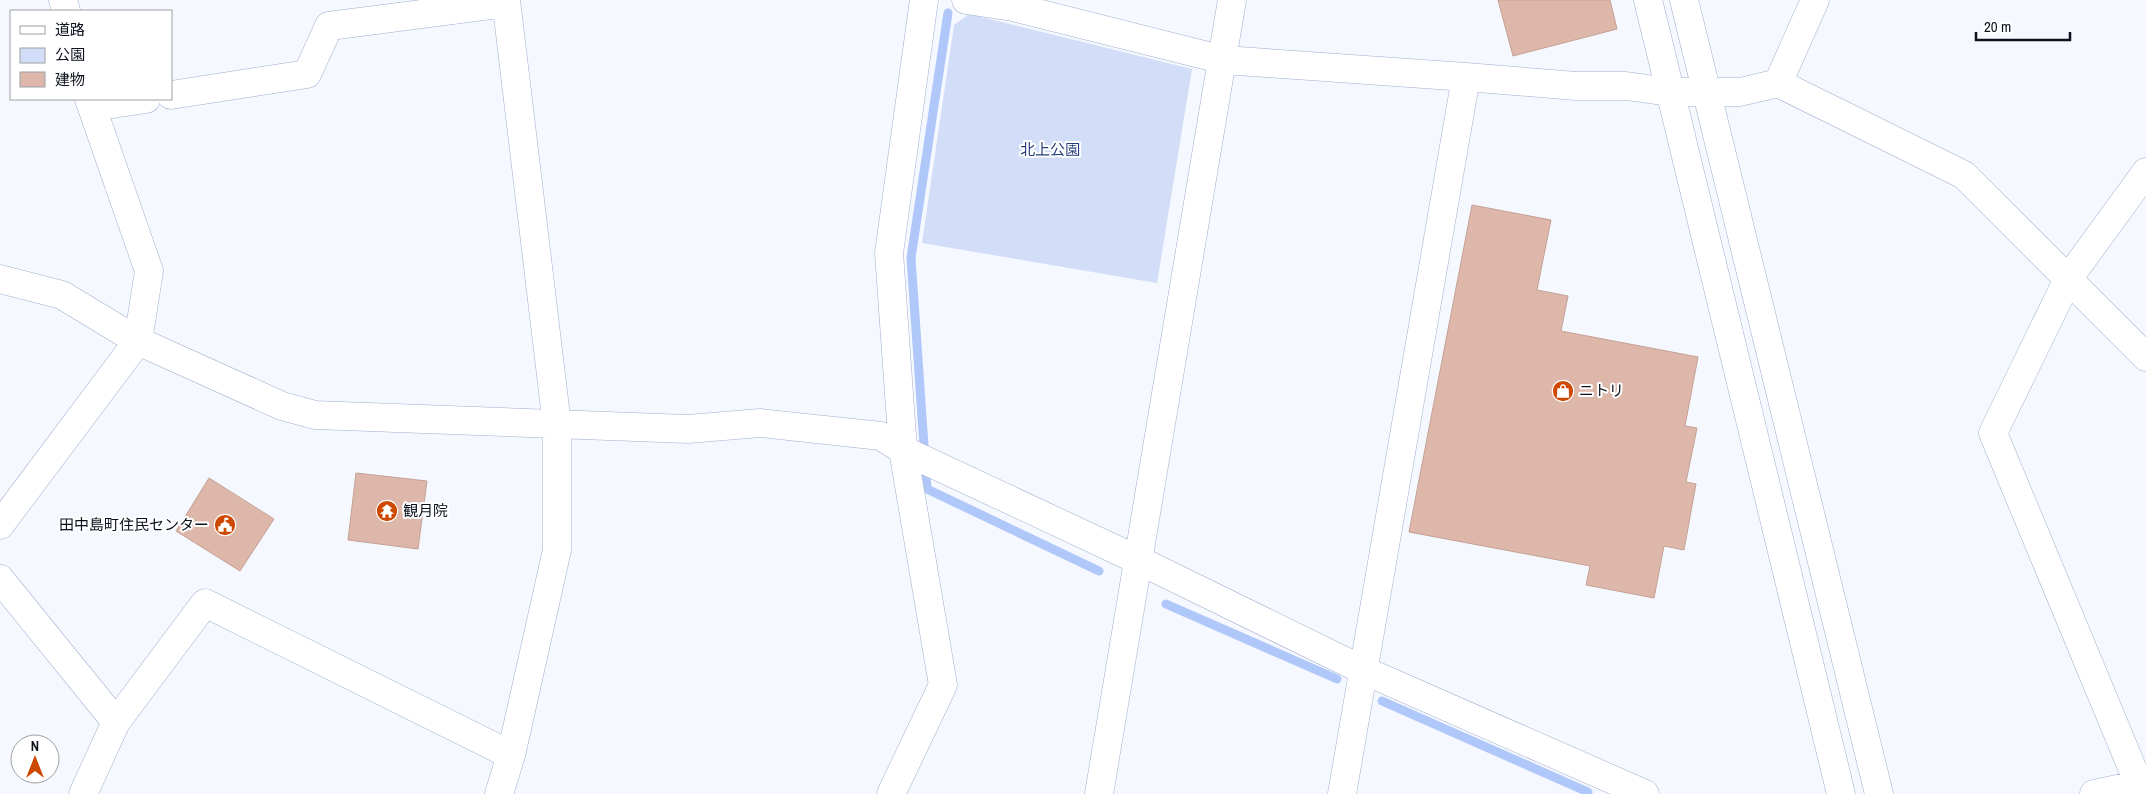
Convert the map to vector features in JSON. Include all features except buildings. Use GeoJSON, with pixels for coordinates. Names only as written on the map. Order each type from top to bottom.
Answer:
{"type":"FeatureCollection","features":[{"type":"Feature","properties":{"kind":"street"},"geometry":{"type":"LineString","coordinates":[[891,794],[943,685],[903,450],[890,253],[924,0]]}},
{"type":"Feature","properties":{"kind":"street"},"geometry":{"type":"LineString","coordinates":[[966,0],[1013,3],[1224,60],[1466,76],[1576,86],[1626,86],[1670,92],[1740,92],[1778,83],[1964,175],[2146,357]]}},
{"type":"Feature","properties":{"kind":"street"},"geometry":{"type":"LineString","coordinates":[[1098,794],[1136,559],[1224,60],[1232,0]]}},
{"type":"Feature","properties":{"kind":"street"},"geometry":{"type":"LineString","coordinates":[[1648,0],[1841,794]]}},
{"type":"Feature","properties":{"kind":"street"},"geometry":{"type":"LineString","coordinates":[[1684,0],[1879,794]]}},
{"type":"Feature","properties":{"kind":"street"},"geometry":{"type":"LineString","coordinates":[[1778,83],[1816,0]]}},
{"type":"Feature","properties":{"kind":"street"},"geometry":{"type":"LineString","coordinates":[[172,95],[308,74],[329,26],[506,2],[556,425],[557,550],[511,755],[499,794]]}},
{"type":"Feature","properties":{"kind":"street"},"geometry":{"type":"LineString","coordinates":[[1342,794],[1466,76]]}},
{"type":"Feature","properties":{"kind":"street"},"geometry":{"type":"LineString","coordinates":[[0,525],[138,341],[148,271],[90,103],[132,100]]}},
{"type":"Feature","properties":{"kind":"street"},"geometry":{"type":"LineString","coordinates":[[2094,794],[2143,787],[1993,432],[2068,279],[2146,172]]}},
{"type":"Feature","properties":{"kind":"street"},"geometry":{"type":"LineString","coordinates":[[0,279],[62,295],[138,341],[282,406],[315,416],[688,429],[760,423],[881,436],[903,450],[1136,559],[1363,670],[1629,791]]}},
{"type":"Feature","properties":{"kind":"street"},"geometry":{"type":"LineString","coordinates":[[0,579],[116,722]]}},
{"type":"Feature","properties":{"kind":"street"},"geometry":{"type":"LineString","coordinates":[[83,794],[116,722],[205,602],[511,755]]}},
{"type":"Feature","properties":{"kind":"green space","name":"北上公園"},"geometry":{"type":"Polygon","coordinates":[[[969,14],[1192,69],[1157,283],[922,243],[954,25],[969,14]]]}},
{"type":"Feature","properties":{"kind":"waterway"},"geometry":{"type":"LineString","coordinates":[[948,13],[911,258],[927,489],[1099,571]]}},
{"type":"Feature","properties":{"kind":"waterway"},"geometry":{"type":"LineString","coordinates":[[1166,604],[1337,679]]}},
{"type":"Feature","properties":{"kind":"waterway"},"geometry":{"type":"LineString","coordinates":[[1382,701],[1588,792]]}},
{"type":"Feature","properties":{"kind":"place","name":"ニトリ"},"geometry":{"type":"Point","coordinates":[1563,391]}},
{"type":"Feature","properties":{"kind":"place","name":"観月院"},"geometry":{"type":"Point","coordinates":[387,511]}},
{"type":"Feature","properties":{"kind":"place","name":"田中島町住民センター"},"geometry":{"type":"Point","coordinates":[225,525]}}]}
